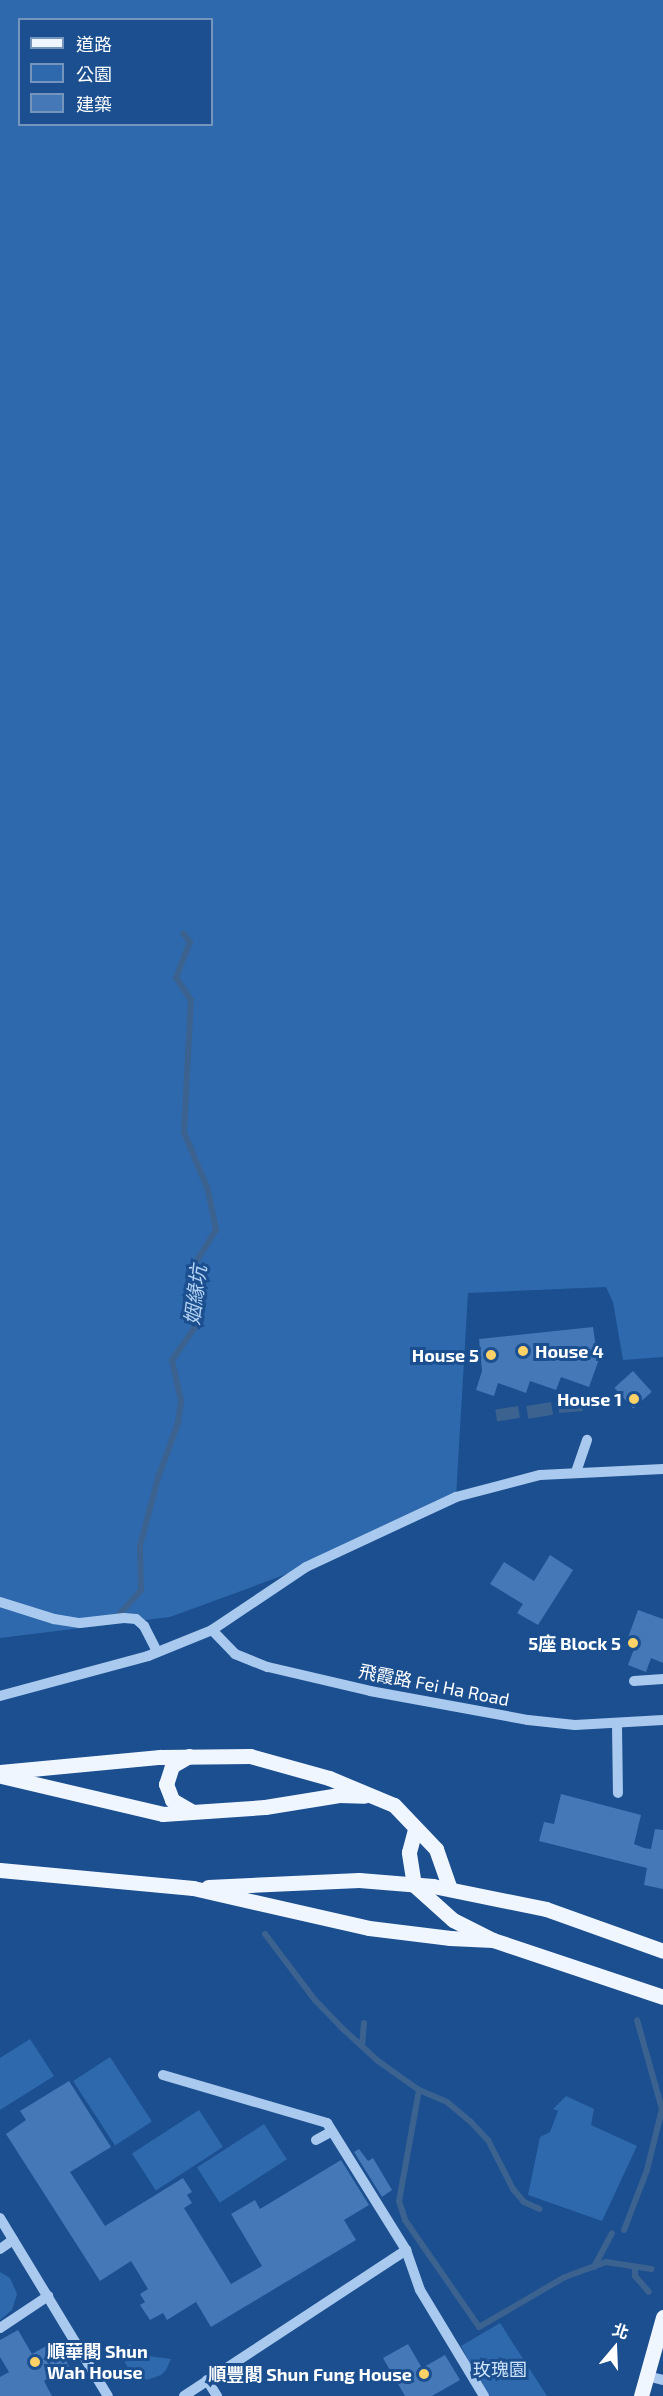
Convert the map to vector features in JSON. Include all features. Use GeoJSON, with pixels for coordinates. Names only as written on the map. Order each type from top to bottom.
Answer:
{"type":"FeatureCollection","features":[{"type":"Feature","properties":{"kind":"main road"},"geometry":{"type":"LineString","coordinates":[[0,1774],[189,1756],[250,1756],[329,1778],[376,1796],[399,1809],[415,1830],[436,1849],[450,1889]]}},
{"type":"Feature","properties":{"kind":"main road"},"geometry":{"type":"LineString","coordinates":[[189,1756],[172,1766],[166,1784],[172,1800],[191,1811]]}},
{"type":"Feature","properties":{"kind":"main road"},"geometry":{"type":"LineString","coordinates":[[0,1774],[149,1813],[265,1807],[339,1795],[376,1796]]}},
{"type":"Feature","properties":{"kind":"main road"},"geometry":{"type":"LineString","coordinates":[[415,1830],[409,1852],[414,1885],[453,1920],[493,1940],[663,1997]]}},
{"type":"Feature","properties":{"kind":"main road"},"geometry":{"type":"LineString","coordinates":[[0,1870],[193,1888],[369,1928],[450,1938],[493,1940]]}},
{"type":"Feature","properties":{"kind":"main road"},"geometry":{"type":"LineString","coordinates":[[193,1888],[359,1880],[450,1889],[546,1909],[663,1951]]}},
{"type":"Feature","properties":{"kind":"main road"},"geometry":{"type":"LineString","coordinates":[[641,2396],[663,2317]]}},
{"type":"Feature","properties":{"kind":"street"},"geometry":{"type":"LineString","coordinates":[[576,1472],[587,1440]]}},
{"type":"Feature","properties":{"kind":"street"},"geometry":{"type":"LineString","coordinates":[[0,1696],[157,1652],[212,1630],[306,1567],[456,1497],[540,1475],[663,1469]]}},
{"type":"Feature","properties":{"kind":"street"},"geometry":{"type":"LineString","coordinates":[[0,1602],[54,1619],[80,1623],[124,1618],[136,1619],[144,1626],[157,1652]]}},
{"type":"Feature","properties":{"kind":"street","name":"飛霞路 Fei Ha Road"},"geometry":{"type":"LineString","coordinates":[[212,1630],[235,1653],[268,1667],[370,1691],[528,1720],[576,1725],[617,1725],[663,1720]]}},
{"type":"Feature","properties":{"kind":"street"},"geometry":{"type":"LineString","coordinates":[[634,1681],[663,1678]]}},
{"type":"Feature","properties":{"kind":"street"},"geometry":{"type":"LineString","coordinates":[[617,1725],[618,1793]]}},
{"type":"Feature","properties":{"kind":"street"},"geometry":{"type":"LineString","coordinates":[[163,2075],[327,2123],[406,2250],[420,2290],[484,2396]]}},
{"type":"Feature","properties":{"kind":"street"},"geometry":{"type":"LineString","coordinates":[[316,2140],[332,2131]]}},
{"type":"Feature","properties":{"kind":"street"},"geometry":{"type":"LineString","coordinates":[[0,2218],[108,2396]]}},
{"type":"Feature","properties":{"kind":"street"},"geometry":{"type":"LineString","coordinates":[[0,2249],[13,2240]]}},
{"type":"Feature","properties":{"kind":"street"},"geometry":{"type":"LineString","coordinates":[[184,2396],[406,2250]]}},
{"type":"Feature","properties":{"kind":"street"},"geometry":{"type":"LineString","coordinates":[[0,2328],[48,2296]]}},
{"type":"Feature","properties":{"kind":"street"},"geometry":{"type":"LineString","coordinates":[[647,2376],[663,2380]]}},
{"type":"Feature","properties":{"kind":"street"},"geometry":{"type":"LineString","coordinates":[[207,2380],[217,2396]]}},
{"type":"Feature","properties":{"kind":"green space"},"geometry":{"type":"Polygon","coordinates":[[[0,0],[663,0],[663,1357],[623,1360],[613,1302],[606,1287],[468,1293],[456,1497],[306,1567],[170,1617],[0,1638],[0,0]]]}},
{"type":"Feature","properties":{"kind":"green space"},"geometry":{"type":"Polygon","coordinates":[[[30,2039],[54,2076],[0,2110],[0,2058],[30,2039]]]}},
{"type":"Feature","properties":{"kind":"green space"},"geometry":{"type":"Polygon","coordinates":[[[110,2057],[152,2122],[115,2146],[73,2081],[110,2057]]]}},
{"type":"Feature","properties":{"kind":"green space"},"geometry":{"type":"Polygon","coordinates":[[[566,2096],[594,2109],[591,2125],[637,2146],[602,2221],[528,2195],[540,2137],[550,2132],[558,2111],[553,2109],[566,2096]]]}},
{"type":"Feature","properties":{"kind":"green space"},"geometry":{"type":"Polygon","coordinates":[[[199,2110],[223,2147],[156,2190],[132,2154],[199,2110]]]}},
{"type":"Feature","properties":{"kind":"green space"},"geometry":{"type":"Polygon","coordinates":[[[264,2124],[287,2159],[220,2203],[197,2168],[264,2124]]]}},
{"type":"Feature","properties":{"kind":"green space"},"geometry":{"type":"Polygon","coordinates":[[[0,2272],[10,2278],[17,2294],[12,2310],[0,2320],[0,2272]]]}},
{"type":"Feature","properties":{"kind":"green space","name":"玫瑰園"},"geometry":{"type":"Polygon","coordinates":[[[500,2323],[547,2396],[486,2396],[461,2346],[500,2323]]]}},
{"type":"Feature","properties":{"kind":"green space"},"geometry":{"type":"Polygon","coordinates":[[[129,2344],[148,2356],[171,2359],[166,2370],[161,2375],[147,2380],[133,2375],[125,2363],[129,2344]]]}},
{"type":"Feature","properties":{"kind":"shaded area"},"geometry":{"type":"Polygon","coordinates":[[[582,1399],[583,1411],[559,1413],[558,1401],[582,1399]]]}},
{"type":"Feature","properties":{"kind":"shaded area"},"geometry":{"type":"Polygon","coordinates":[[[551,1402],[553,1415],[528,1419],[526,1406],[551,1402]]]}},
{"type":"Feature","properties":{"kind":"shaded area"},"geometry":{"type":"Polygon","coordinates":[[[518,1406],[520,1418],[497,1421],[495,1410],[518,1406]]]}},
{"type":"Feature","properties":{"kind":"building"},"geometry":{"type":"Polygon","coordinates":[[[593,1327],[598,1362],[589,1387],[561,1377],[556,1390],[530,1381],[526,1393],[498,1383],[494,1396],[476,1390],[482,1371],[479,1339],[593,1327]]]}},
{"type":"Feature","properties":{"kind":"building","name":"House 1"},"geometry":{"type":"Polygon","coordinates":[[[633,1371],[652,1392],[633,1409],[614,1388],[633,1371]]]}},
{"type":"Feature","properties":{"kind":"building"},"geometry":{"type":"Polygon","coordinates":[[[550,1555],[573,1570],[538,1625],[517,1613],[523,1604],[490,1584],[504,1562],[534,1581],[550,1555]]]}},
{"type":"Feature","properties":{"kind":"building","name":"5座 Block 5"},"geometry":{"type":"Polygon","coordinates":[[[638,1610],[663,1619],[663,1663],[651,1658],[646,1672],[628,1665],[634,1649],[625,1646],[638,1610]]]}},
{"type":"Feature","properties":{"kind":"building"},"geometry":{"type":"Polygon","coordinates":[[[561,1794],[641,1815],[634,1844],[644,1848],[651,1849],[655,1829],[663,1830],[663,1889],[644,1885],[647,1868],[539,1841],[544,1822],[554,1824],[561,1794]]]}},
{"type":"Feature","properties":{"kind":"building"},"geometry":{"type":"Polygon","coordinates":[[[69,2081],[111,2147],[70,2172],[105,2226],[183,2178],[192,2192],[187,2195],[192,2203],[184,2208],[231,2284],[262,2266],[231,2214],[255,2200],[260,2209],[341,2160],[369,2205],[344,2220],[356,2240],[211,2327],[196,2302],[167,2320],[163,2313],[150,2320],[140,2305],[145,2302],[140,2294],[148,2289],[131,2261],[100,2281],[6,2134],[26,2120],[20,2111],[69,2081]]]}},
{"type":"Feature","properties":{"kind":"building"},"geometry":{"type":"Polygon","coordinates":[[[359,2149],[368,2161],[373,2158],[392,2190],[382,2197],[354,2152],[359,2149]]]}},
{"type":"Feature","properties":{"kind":"building","name":"順華閣 Shun Wah House"},"geometry":{"type":"Polygon","coordinates":[[[18,2330],[32,2354],[55,2341],[69,2366],[44,2381],[52,2396],[0,2396],[0,2377],[9,2372],[0,2357],[0,2340],[18,2330]]]}},
{"type":"Feature","properties":{"kind":"building","name":"順豐閣 Shun Fung House"},"geometry":{"type":"Polygon","coordinates":[[[408,2344],[422,2368],[445,2355],[460,2380],[432,2396],[405,2396],[383,2358],[408,2344]]]}},
{"type":"Feature","properties":{"kind":"waterway","name":"姻緣坑"},"geometry":{"type":"LineString","coordinates":[[115,1619],[141,1590],[140,1546],[158,1478],[178,1423],[181,1401],[172,1360],[194,1329],[196,1262],[216,1230],[208,1190],[184,1132],[191,1000],[176,978],[190,942],[183,933]]}},
{"type":"Feature","properties":{"kind":"waterway"},"geometry":{"type":"LineString","coordinates":[[265,1934],[315,2000],[378,2061],[419,2090],[447,2102],[470,2121],[488,2140],[513,2189],[524,2202],[540,2209]]}},
{"type":"Feature","properties":{"kind":"waterway"},"geometry":{"type":"LineString","coordinates":[[624,2230],[647,2170],[662,2109],[637,2020]]}},
{"type":"Feature","properties":{"kind":"waterway"},"geometry":{"type":"LineString","coordinates":[[362,2046],[364,2023]]}},
{"type":"Feature","properties":{"kind":"waterway"},"geometry":{"type":"LineString","coordinates":[[419,2090],[399,2201],[405,2220],[479,2327],[565,2277],[606,2262],[651,2269]]}},
{"type":"Feature","properties":{"kind":"waterway"},"geometry":{"type":"LineString","coordinates":[[594,2267],[612,2233]]}},
{"type":"Feature","properties":{"kind":"waterway"},"geometry":{"type":"LineString","coordinates":[[635,2267],[635,2276],[649,2292]]}},
{"type":"Feature","properties":{"kind":"place","name":"House 4"},"geometry":{"type":"Point","coordinates":[523,1351]}},
{"type":"Feature","properties":{"kind":"place","name":"House 5"},"geometry":{"type":"Point","coordinates":[491,1355]}},
{"type":"Feature","properties":{"kind":"place","name":"House 1"},"geometry":{"type":"Point","coordinates":[634,1399]}},
{"type":"Feature","properties":{"kind":"place","name":"5座 Block 5"},"geometry":{"type":"Point","coordinates":[633,1643]}},
{"type":"Feature","properties":{"kind":"place","name":"順華閣 Shun Wah House"},"geometry":{"type":"Point","coordinates":[35,2362]}},
{"type":"Feature","properties":{"kind":"place","name":"順豐閣 Shun Fung House"},"geometry":{"type":"Point","coordinates":[424,2374]}}]}
